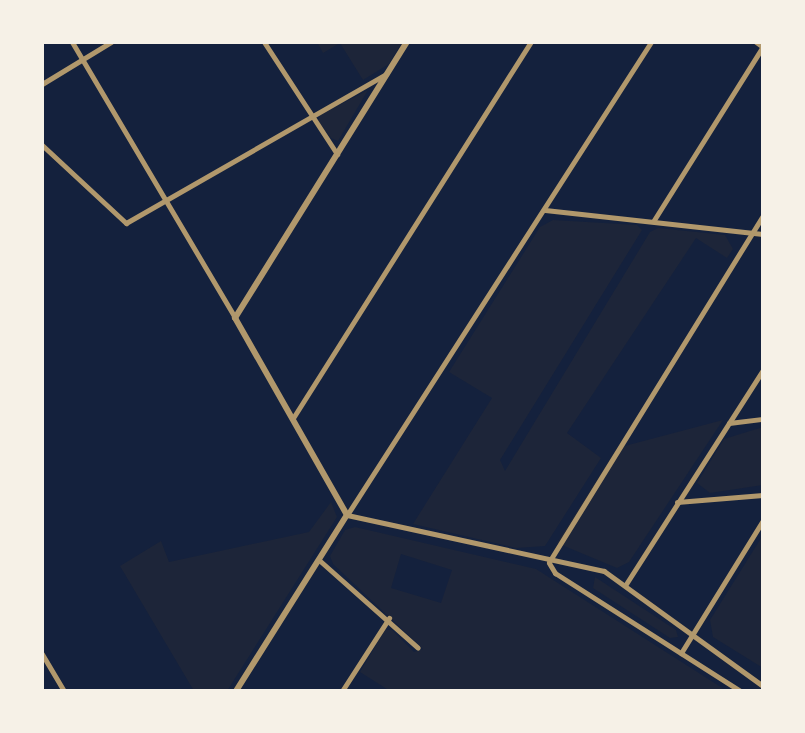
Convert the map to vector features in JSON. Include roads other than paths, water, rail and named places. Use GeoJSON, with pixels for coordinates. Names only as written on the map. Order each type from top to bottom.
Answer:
{"type":"FeatureCollection","features":[{"type":"Feature","properties":{"kind":"street"},"geometry":{"type":"LineString","coordinates":[[72,42],[347,515],[549,563],[582,565],[626,584],[763,686]]}},
{"type":"Feature","properties":{"kind":"street"},"geometry":{"type":"LineString","coordinates":[[42,84],[111,42]]}},
{"type":"Feature","properties":{"kind":"street"},"geometry":{"type":"LineString","coordinates":[[264,42],[310,117],[337,154]]}},
{"type":"Feature","properties":{"kind":"street"},"geometry":{"type":"LineString","coordinates":[[235,318],[407,42]]}},
{"type":"Feature","properties":{"kind":"street"},"geometry":{"type":"LineString","coordinates":[[293,418],[531,42]]}},
{"type":"Feature","properties":{"kind":"street"},"geometry":{"type":"LineString","coordinates":[[236,691],[651,42]]}},
{"type":"Feature","properties":{"kind":"street"},"geometry":{"type":"LineString","coordinates":[[654,220],[763,46],[756,42]]}},
{"type":"Feature","properties":{"kind":"street"},"geometry":{"type":"LineString","coordinates":[[42,145],[126,223],[387,74]]}},
{"type":"Feature","properties":{"kind":"street"},"geometry":{"type":"LineString","coordinates":[[545,210],[763,234]]}},
{"type":"Feature","properties":{"kind":"street"},"geometry":{"type":"LineString","coordinates":[[549,563],[763,215]]}},
{"type":"Feature","properties":{"kind":"street"},"geometry":{"type":"LineString","coordinates":[[626,584],[763,370]]}},
{"type":"Feature","properties":{"kind":"street"},"geometry":{"type":"LineString","coordinates":[[729,423],[763,419]]}},
{"type":"Feature","properties":{"kind":"street"},"geometry":{"type":"LineString","coordinates":[[677,502],[763,495]]}},
{"type":"Feature","properties":{"kind":"street"},"geometry":{"type":"LineString","coordinates":[[681,653],[763,520]]}},
{"type":"Feature","properties":{"kind":"street"},"geometry":{"type":"LineString","coordinates":[[319,560],[389,618],[418,648]]}},
{"type":"Feature","properties":{"kind":"street"},"geometry":{"type":"LineString","coordinates":[[549,563],[555,573],[740,691]]}},
{"type":"Feature","properties":{"kind":"street"},"geometry":{"type":"LineString","coordinates":[[342,691],[389,618]]}},
{"type":"Feature","properties":{"kind":"street"},"geometry":{"type":"LineString","coordinates":[[42,654],[64,691]]}}]}
